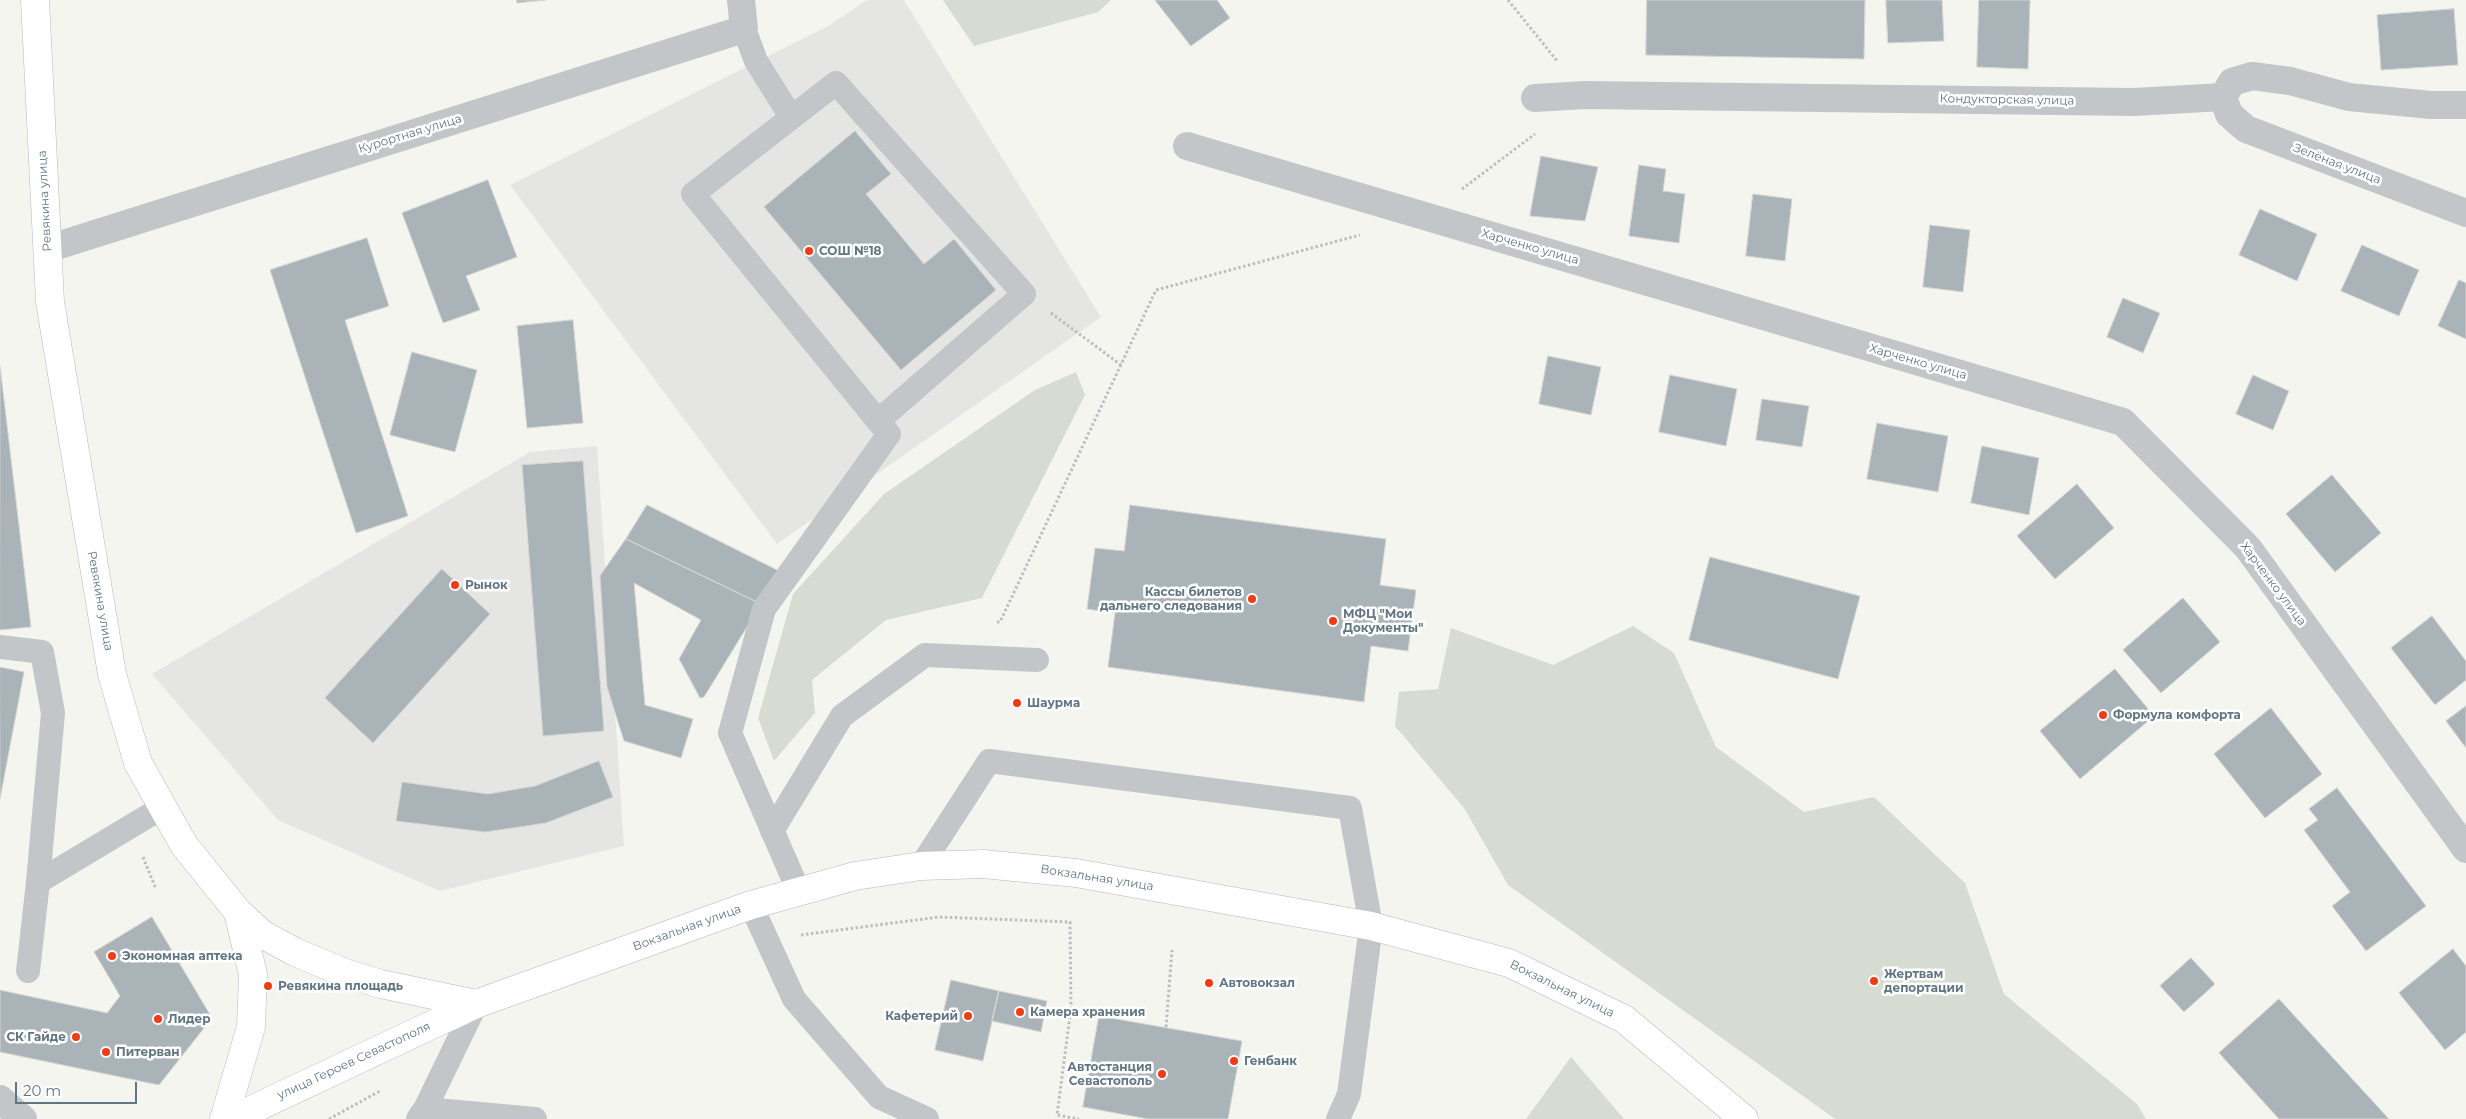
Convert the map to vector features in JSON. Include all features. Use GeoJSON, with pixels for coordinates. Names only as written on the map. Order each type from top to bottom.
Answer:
{"type":"FeatureCollection","features":[{"type":"Feature","properties":{"kind":"main road","name":"Ревякина улица"},"geometry":{"type":"LineString","coordinates":[[35,0],[50,302],[112,674],[138,763],[184,845],[238,912],[262,934],[295,952],[346,973],[381,984],[476,1004]]}},
{"type":"Feature","properties":{"kind":"main road","name":"Вокзальная улица"},"geometry":{"type":"LineString","coordinates":[[476,1004],[750,905],[855,876],[921,866],[983,864],[1076,873],[1371,926],[1510,963],[1624,1019],[1744,1119]]}},
{"type":"Feature","properties":{"kind":"main road"},"geometry":{"type":"LineString","coordinates":[[224,1119],[251,1027],[253,974],[238,912]]}},
{"type":"Feature","properties":{"kind":"main road","name":"улица Героев Севастополя"},"geometry":{"type":"LineString","coordinates":[[232,1119],[476,1004]]}},
{"type":"Feature","properties":{"kind":"main road","name":"Вокзальная улица"},"geometry":{"type":"LineString","coordinates":[[1697,1081],[1721,1119]]}},
{"type":"Feature","properties":{"kind":"street"},"geometry":{"type":"LineString","coordinates":[[741,0],[744,29]]}},
{"type":"Feature","properties":{"kind":"street","name":"Курортная улица"},"geometry":{"type":"LineString","coordinates":[[47,249],[744,29]]}},
{"type":"Feature","properties":{"kind":"street"},"geometry":{"type":"LineString","coordinates":[[2223,97],[2232,82],[2252,76],[2290,81],[2350,97],[2431,105],[2466,104]]}},
{"type":"Feature","properties":{"kind":"street","name":"Кондукторская улица"},"geometry":{"type":"LineString","coordinates":[[1535,98],[1585,95],[2134,102],[2223,97]]}},
{"type":"Feature","properties":{"kind":"street","name":"Зелёная улица"},"geometry":{"type":"LineString","coordinates":[[2223,97],[2229,114],[2246,129],[2466,213]]}},
{"type":"Feature","properties":{"kind":"street","name":"Харченко улица"},"geometry":{"type":"LineString","coordinates":[[1187,146],[2123,422],[2248,548],[2466,849]]}},
{"type":"Feature","properties":{"kind":"street"},"geometry":{"type":"LineString","coordinates":[[0,1099],[23,1119]]}},
{"type":"Feature","properties":{"kind":"lane"},"geometry":{"type":"LineString","coordinates":[[744,29],[756,61],[792,117]]}},
{"type":"Feature","properties":{"kind":"lane"},"geometry":{"type":"LineString","coordinates":[[799,892],[730,733],[764,609],[889,434],[693,194],[836,82],[1024,294],[878,420]]}},
{"type":"Feature","properties":{"kind":"lane"},"geometry":{"type":"LineString","coordinates":[[0,647],[42,652],[52,713],[38,882],[28,971]]}},
{"type":"Feature","properties":{"kind":"lane"},"geometry":{"type":"LineString","coordinates":[[772,831],[842,716],[925,655],[1037,660]]}},
{"type":"Feature","properties":{"kind":"lane"},"geometry":{"type":"LineString","coordinates":[[921,866],[989,761],[1350,808],[1371,926],[1349,1094],[1338,1119]]}},
{"type":"Feature","properties":{"kind":"lane"},"geometry":{"type":"LineString","coordinates":[[38,882],[163,807]]}},
{"type":"Feature","properties":{"kind":"lane"},"geometry":{"type":"LineString","coordinates":[[750,905],[794,999],[879,1096],[927,1119]]}},
{"type":"Feature","properties":{"kind":"lane"},"geometry":{"type":"LineString","coordinates":[[476,1004],[422,1114],[535,1119]]}},
{"type":"Feature","properties":{"kind":"path"},"geometry":{"type":"LineString","coordinates":[[1508,0],[1585,95]]}},
{"type":"Feature","properties":{"kind":"path"},"geometry":{"type":"LineString","coordinates":[[1427,217],[1537,132]]}},
{"type":"Feature","properties":{"kind":"path"},"geometry":{"type":"LineString","coordinates":[[991,623],[1000,622],[1156,290],[1362,234]]}},
{"type":"Feature","properties":{"kind":"path"},"geometry":{"type":"LineString","coordinates":[[1078,333],[1121,365]]}},
{"type":"Feature","properties":{"kind":"path"},"geometry":{"type":"LineString","coordinates":[[766,939],[939,917],[1070,922],[1071,1008],[1057,1115],[1079,1119]]}},
{"type":"Feature","properties":{"kind":"path"},"geometry":{"type":"LineString","coordinates":[[1166,1027],[1172,950]]}},
{"type":"Feature","properties":{"kind":"path"},"geometry":{"type":"LineString","coordinates":[[329,1119],[387,1088]]}},
{"type":"Feature","properties":{"kind":"shaded area","name":"СОШ №18"},"geometry":{"type":"Polygon","coordinates":[[[867,0],[904,0],[1101,317],[777,544],[510,185],[828,26],[867,0]]]}},
{"type":"Feature","properties":{"kind":"shaded area"},"geometry":{"type":"Polygon","coordinates":[[[943,0],[1111,0],[1098,12],[974,46],[943,0]]]}},
{"type":"Feature","properties":{"kind":"shaded area"},"geometry":{"type":"Polygon","coordinates":[[[1076,372],[1085,395],[982,598],[886,620],[812,680],[815,713],[774,761],[758,718],[793,594],[884,494],[1035,390],[1076,372]]]}},
{"type":"Feature","properties":{"kind":"shaded area","name":"Рынок"},"geometry":{"type":"Polygon","coordinates":[[[597,446],[624,846],[440,891],[278,820],[152,674],[530,452],[597,446]]]}},
{"type":"Feature","properties":{"kind":"shaded area"},"geometry":{"type":"Polygon","coordinates":[[[1633,626],[1674,653],[1716,747],[1804,812],[1874,797],[1965,883],[2004,994],[2137,1104],[2146,1119],[1835,1119],[1508,885],[1464,808],[1395,726],[1399,692],[1438,689],[1451,628],[1553,665],[1633,626]]]}},
{"type":"Feature","properties":{"kind":"shaded area"},"geometry":{"type":"Polygon","coordinates":[[[1571,1057],[1624,1119],[1526,1119],[1571,1057]]]}},
{"type":"Feature","properties":{"kind":"building"},"geometry":{"type":"Polygon","coordinates":[[[517,0],[546,0],[517,3],[517,0]]]}},
{"type":"Feature","properties":{"kind":"building"},"geometry":{"type":"Polygon","coordinates":[[[1155,0],[1217,0],[1230,18],[1191,46],[1155,0]]]}},
{"type":"Feature","properties":{"kind":"building"},"geometry":{"type":"Polygon","coordinates":[[[1647,0],[1865,0],[1864,59],[1646,55],[1647,0]]]}},
{"type":"Feature","properties":{"kind":"building"},"geometry":{"type":"Polygon","coordinates":[[[1886,0],[1942,0],[1944,41],[1888,43],[1886,0]]]}},
{"type":"Feature","properties":{"kind":"building"},"geometry":{"type":"Polygon","coordinates":[[[1979,0],[2030,0],[2028,69],[1977,67],[1979,0]]]}},
{"type":"Feature","properties":{"kind":"building"},"geometry":{"type":"Polygon","coordinates":[[[2454,9],[2458,65],[2381,70],[2377,15],[2454,9]]]}},
{"type":"Feature","properties":{"kind":"building","name":"СОШ №18"},"geometry":{"type":"Polygon","coordinates":[[[855,131],[891,174],[866,194],[924,264],[954,239],[996,290],[901,370],[764,207],[855,131]]]}},
{"type":"Feature","properties":{"kind":"building"},"geometry":{"type":"Polygon","coordinates":[[[1541,156],[1598,167],[1585,221],[1530,216],[1541,156]]]}},
{"type":"Feature","properties":{"kind":"building"},"geometry":{"type":"Polygon","coordinates":[[[1639,165],[1666,169],[1663,191],[1685,194],[1679,243],[1629,236],[1639,165]]]}},
{"type":"Feature","properties":{"kind":"building"},"geometry":{"type":"Polygon","coordinates":[[[488,180],[517,257],[466,276],[480,310],[443,323],[402,213],[488,180]]]}},
{"type":"Feature","properties":{"kind":"building"},"geometry":{"type":"Polygon","coordinates":[[[1753,194],[1792,199],[1785,261],[1746,256],[1753,194]]]}},
{"type":"Feature","properties":{"kind":"building"},"geometry":{"type":"Polygon","coordinates":[[[2260,209],[2317,234],[2297,281],[2239,255],[2260,209]]]}},
{"type":"Feature","properties":{"kind":"building"},"geometry":{"type":"Polygon","coordinates":[[[1930,225],[1970,230],[1963,292],[1923,287],[1930,225]]]}},
{"type":"Feature","properties":{"kind":"building"},"geometry":{"type":"Polygon","coordinates":[[[367,238],[389,306],[345,320],[408,516],[356,533],[270,270],[367,238]]]}},
{"type":"Feature","properties":{"kind":"building"},"geometry":{"type":"Polygon","coordinates":[[[2362,245],[2419,270],[2399,316],[2341,291],[2362,245]]]}},
{"type":"Feature","properties":{"kind":"building"},"geometry":{"type":"Polygon","coordinates":[[[2459,280],[2466,283],[2466,339],[2438,326],[2459,280]]]}},
{"type":"Feature","properties":{"kind":"building"},"geometry":{"type":"Polygon","coordinates":[[[2123,298],[2160,313],[2143,353],[2107,337],[2123,298]]]}},
{"type":"Feature","properties":{"kind":"building"},"geometry":{"type":"Polygon","coordinates":[[[573,320],[583,423],[527,428],[517,326],[573,320]]]}},
{"type":"Feature","properties":{"kind":"building"},"geometry":{"type":"Polygon","coordinates":[[[412,352],[477,370],[455,452],[390,435],[412,352]]]}},
{"type":"Feature","properties":{"kind":"building"},"geometry":{"type":"Polygon","coordinates":[[[1548,356],[1601,367],[1591,415],[1539,404],[1548,356]]]}},
{"type":"Feature","properties":{"kind":"building"},"geometry":{"type":"Polygon","coordinates":[[[0,366],[31,627],[0,630],[0,366]]]}},
{"type":"Feature","properties":{"kind":"building"},"geometry":{"type":"Polygon","coordinates":[[[1670,375],[1737,389],[1726,446],[1659,432],[1670,375]]]}},
{"type":"Feature","properties":{"kind":"building"},"geometry":{"type":"Polygon","coordinates":[[[2253,375],[2289,391],[2273,430],[2236,414],[2253,375]]]}},
{"type":"Feature","properties":{"kind":"building"},"geometry":{"type":"Polygon","coordinates":[[[1762,399],[1809,406],[1802,447],[1756,440],[1762,399]]]}},
{"type":"Feature","properties":{"kind":"building"},"geometry":{"type":"Polygon","coordinates":[[[1877,423],[1948,436],[1938,492],[1867,479],[1877,423]]]}},
{"type":"Feature","properties":{"kind":"building"},"geometry":{"type":"Polygon","coordinates":[[[1982,446],[2039,458],[2029,515],[1971,503],[1982,446]]]}},
{"type":"Feature","properties":{"kind":"building"},"geometry":{"type":"Polygon","coordinates":[[[583,461],[604,731],[543,736],[522,465],[583,461]]]}},
{"type":"Feature","properties":{"kind":"building"},"geometry":{"type":"Polygon","coordinates":[[[2332,475],[2381,533],[2335,572],[2286,514],[2332,475]]]}},
{"type":"Feature","properties":{"kind":"building"},"geometry":{"type":"Polygon","coordinates":[[[2077,484],[2114,528],[2055,579],[2017,536],[2077,484]]]}},
{"type":"Feature","properties":{"kind":"building"},"geometry":{"type":"Polygon","coordinates":[[[647,505],[781,572],[761,604],[626,539],[647,505]]]}},
{"type":"Feature","properties":{"kind":"building","name":"Кассы билетов дальнего следования"},"geometry":{"type":"Polygon","coordinates":[[[1130,505],[1386,539],[1380,585],[1416,590],[1408,651],[1371,646],[1364,702],[1108,667],[1115,613],[1087,609],[1095,548],[1124,551],[1130,505]]]}},
{"type":"Feature","properties":{"kind":"building"},"geometry":{"type":"Polygon","coordinates":[[[626,539],[761,604],[704,697],[700,698],[679,659],[701,620],[634,583],[645,705],[693,719],[681,758],[624,741],[607,687],[600,576],[626,539]]]}},
{"type":"Feature","properties":{"kind":"building"},"geometry":{"type":"Polygon","coordinates":[[[1710,557],[1860,596],[1838,679],[1689,640],[1710,557]]]}},
{"type":"Feature","properties":{"kind":"building"},"geometry":{"type":"Polygon","coordinates":[[[442,569],[490,614],[373,743],[325,698],[442,569]]]}},
{"type":"Feature","properties":{"kind":"building"},"geometry":{"type":"Polygon","coordinates":[[[2183,598],[2220,642],[2161,693],[2123,650],[2183,598]]]}},
{"type":"Feature","properties":{"kind":"building"},"geometry":{"type":"Polygon","coordinates":[[[2432,616],[2466,661],[2466,680],[2435,705],[2391,648],[2432,616]]]}},
{"type":"Feature","properties":{"kind":"building"},"geometry":{"type":"Polygon","coordinates":[[[0,667],[24,672],[0,799],[0,667]]]}},
{"type":"Feature","properties":{"kind":"building"},"geometry":{"type":"Polygon","coordinates":[[[2115,669],[2154,716],[2080,779],[2040,731],[2115,669]]]}},
{"type":"Feature","properties":{"kind":"building"},"geometry":{"type":"Polygon","coordinates":[[[2466,706],[2466,748],[2446,721],[2466,706]]]}},
{"type":"Feature","properties":{"kind":"building"},"geometry":{"type":"Polygon","coordinates":[[[2271,708],[2322,774],[2265,818],[2214,754],[2271,708]]]}},
{"type":"Feature","properties":{"kind":"building"},"geometry":{"type":"Polygon","coordinates":[[[599,761],[613,797],[546,823],[485,832],[396,821],[402,782],[488,794],[535,786],[599,761]]]}},
{"type":"Feature","properties":{"kind":"building"},"geometry":{"type":"Polygon","coordinates":[[[2337,788],[2426,906],[2366,951],[2332,906],[2350,892],[2304,830],[2318,820],[2309,809],[2337,788]]]}},
{"type":"Feature","properties":{"kind":"building"},"geometry":{"type":"Polygon","coordinates":[[[152,917],[212,1018],[159,1085],[0,1052],[0,990],[107,1013],[120,996],[94,952],[152,917]]]}},
{"type":"Feature","properties":{"kind":"building"},"geometry":{"type":"Polygon","coordinates":[[[2453,949],[2466,966],[2466,1032],[2445,1050],[2399,993],[2453,949]]]}},
{"type":"Feature","properties":{"kind":"building"},"geometry":{"type":"Polygon","coordinates":[[[2191,958],[2215,984],[2184,1012],[2160,986],[2191,958]]]}},
{"type":"Feature","properties":{"kind":"building"},"geometry":{"type":"Polygon","coordinates":[[[951,980],[999,991],[983,1061],[935,1050],[951,980]]]}},
{"type":"Feature","properties":{"kind":"building","name":"Камера хранения"},"geometry":{"type":"Polygon","coordinates":[[[999,991],[1047,1001],[1041,1032],[992,1021],[999,991]]]}},
{"type":"Feature","properties":{"kind":"building"},"geometry":{"type":"Polygon","coordinates":[[[2279,999],[2389,1119],[2279,1119],[2219,1053],[2279,999]]]}},
{"type":"Feature","properties":{"kind":"building","name":"Автостанция Севастополь"},"geometry":{"type":"Polygon","coordinates":[[[1099,1016],[1242,1041],[1228,1119],[1148,1119],[1083,1107],[1099,1016]]]}},
{"type":"Feature","properties":{"kind":"place","name":"СОШ №18"},"geometry":{"type":"Point","coordinates":[809,251]}},
{"type":"Feature","properties":{"kind":"place","name":"Рынок"},"geometry":{"type":"Point","coordinates":[455,585]}},
{"type":"Feature","properties":{"kind":"place","name":"Кассы билетов дальнего следования"},"geometry":{"type":"Point","coordinates":[1252,599]}},
{"type":"Feature","properties":{"kind":"place","name":"МФЦ \"Мои Документы\""},"geometry":{"type":"Point","coordinates":[1333,621]}},
{"type":"Feature","properties":{"kind":"place","name":"Шаурма"},"geometry":{"type":"Point","coordinates":[1017,703]}},
{"type":"Feature","properties":{"kind":"place","name":"Формула комфорта"},"geometry":{"type":"Point","coordinates":[2103,715]}},
{"type":"Feature","properties":{"kind":"place","name":"Экономная аптека"},"geometry":{"type":"Point","coordinates":[112,956]}},
{"type":"Feature","properties":{"kind":"place","name":"Жертвам депортации"},"geometry":{"type":"Point","coordinates":[1874,981]}},
{"type":"Feature","properties":{"kind":"place","name":"Автовокзал"},"geometry":{"type":"Point","coordinates":[1209,983]}},
{"type":"Feature","properties":{"kind":"place","name":"Ревякина площадь"},"geometry":{"type":"Point","coordinates":[268,986]}},
{"type":"Feature","properties":{"kind":"place","name":"Камера хранения"},"geometry":{"type":"Point","coordinates":[1020,1012]}},
{"type":"Feature","properties":{"kind":"place","name":"Кафетерий"},"geometry":{"type":"Point","coordinates":[968,1016]}},
{"type":"Feature","properties":{"kind":"place","name":"Лидер"},"geometry":{"type":"Point","coordinates":[158,1019]}},
{"type":"Feature","properties":{"kind":"place","name":"СК Гайде"},"geometry":{"type":"Point","coordinates":[76,1037]}},
{"type":"Feature","properties":{"kind":"place","name":"Питерван"},"geometry":{"type":"Point","coordinates":[106,1052]}},
{"type":"Feature","properties":{"kind":"place","name":"Генбанк"},"geometry":{"type":"Point","coordinates":[1234,1061]}},
{"type":"Feature","properties":{"kind":"place","name":"Автостанция Севастополь"},"geometry":{"type":"Point","coordinates":[1162,1074]}}]}
